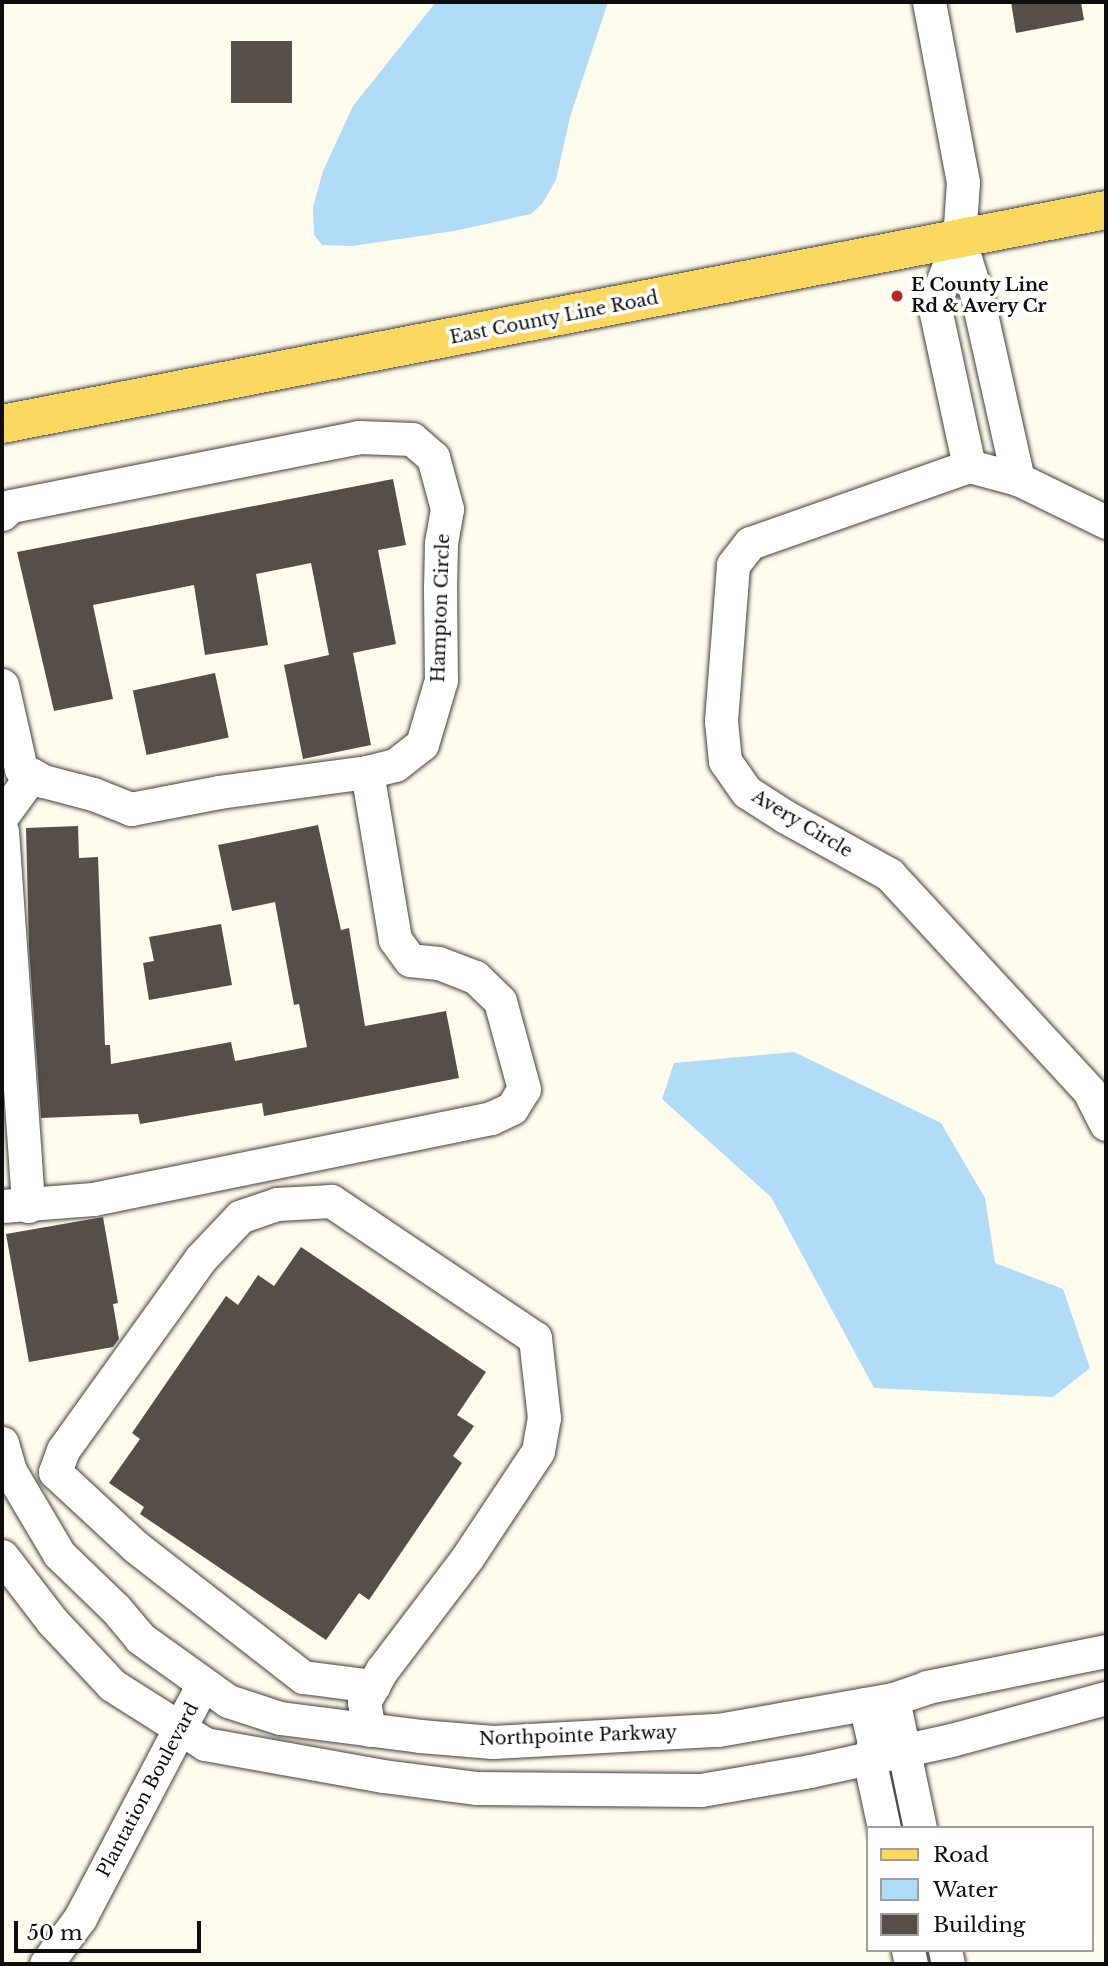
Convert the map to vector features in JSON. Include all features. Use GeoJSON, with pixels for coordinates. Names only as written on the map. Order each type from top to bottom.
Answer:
{"type":"FeatureCollection","features":[{"type":"Feature","properties":{"kind":"main road","name":"East County Line Road"},"geometry":{"type":"LineString","coordinates":[[2,424],[1106,210]]}},
{"type":"Feature","properties":{"kind":"street"},"geometry":{"type":"LineString","coordinates":[[929,2],[963,182],[959,239],[934,304],[969,466],[1018,479],[1106,522]]}},
{"type":"Feature","properties":{"kind":"street"},"geometry":{"type":"LineString","coordinates":[[959,239],[977,296],[1018,479]]}},
{"type":"Feature","properties":{"kind":"street","name":"Hampton Circle"},"geometry":{"type":"LineString","coordinates":[[2,514],[11,506],[358,437],[412,439],[433,457],[447,509],[440,588],[441,680],[422,744],[395,765],[367,772],[219,792],[131,809],[32,775]]}},
{"type":"Feature","properties":{"kind":"street","name":"Avery Circle"},"geometry":{"type":"LineString","coordinates":[[969,466],[750,543],[733,565],[721,721],[725,761],[747,792],[786,817],[889,874],[1089,1091],[1106,1124]]}},
{"type":"Feature","properties":{"kind":"street"},"geometry":{"type":"LineString","coordinates":[[2,685],[21,769],[32,775],[2,816]]}},
{"type":"Feature","properties":{"kind":"street"},"geometry":{"type":"LineString","coordinates":[[2,831],[15,1206],[93,1199],[301,1159],[491,1118],[512,1108],[524,1089],[500,1001],[475,977],[439,963],[410,960],[395,939],[367,772]]}},
{"type":"Feature","properties":{"kind":"street"},"geometry":{"type":"LineString","coordinates":[[369,1730],[364,1702],[373,1686],[467,1558],[538,1451],[544,1418],[535,1338],[331,1201],[277,1204],[240,1217],[201,1258],[63,1450],[55,1472],[136,1547],[303,1677],[373,1686]]}},
{"type":"Feature","properties":{"kind":"street","name":"Northpointe Parkway"},"geometry":{"type":"LineString","coordinates":[[2,1443],[10,1471],[11,1493],[59,1554],[116,1609],[140,1638],[228,1701],[280,1718],[493,1742],[627,1737],[718,1730],[879,1701],[927,1687],[1106,1651]]}},
{"type":"Feature","properties":{"kind":"street"},"geometry":{"type":"LineString","coordinates":[[7,1572],[112,1685],[205,1744],[383,1776],[477,1788],[701,1790],[905,1750],[1106,1698]]}},
{"type":"Feature","properties":{"kind":"street","name":"Plantation Boulevard"},"geometry":{"type":"LineString","coordinates":[[46,1964],[80,1919],[203,1684]]}},
{"type":"Feature","properties":{"kind":"street"},"geometry":{"type":"LineString","coordinates":[[879,1701],[905,1750],[920,1826]]}},
{"type":"Feature","properties":{"kind":"street"},"geometry":{"type":"LineString","coordinates":[[879,1701],[874,1743],[869,1758],[884,1826]]}},
{"type":"Feature","properties":{"kind":"water"},"geometry":{"type":"Polygon","coordinates":[[[436,2],[608,2],[570,117],[556,180],[542,204],[531,214],[454,231],[352,246],[322,245],[314,235],[313,207],[323,171],[353,106],[436,2]]]}},
{"type":"Feature","properties":{"kind":"water"},"geometry":{"type":"Polygon","coordinates":[[[794,1052],[941,1123],[985,1198],[995,1263],[1063,1289],[1090,1368],[1053,1397],[874,1388],[771,1197],[662,1099],[674,1063],[794,1052]]]}},
{"type":"Feature","properties":{"kind":"building"},"geometry":{"type":"Polygon","coordinates":[[[1011,2],[1081,2],[1084,20],[1016,33],[1011,2]]]}},
{"type":"Feature","properties":{"kind":"building"},"geometry":{"type":"Polygon","coordinates":[[[231,41],[292,41],[292,103],[231,103],[231,41]]]}},
{"type":"Feature","properties":{"kind":"building"},"geometry":{"type":"Polygon","coordinates":[[[393,479],[406,545],[378,550],[396,644],[353,653],[371,745],[303,759],[284,665],[329,655],[311,563],[256,574],[268,645],[205,655],[194,585],[93,605],[113,699],[54,711],[17,552],[393,479]]]}},
{"type":"Feature","properties":{"kind":"building"},"geometry":{"type":"Polygon","coordinates":[[[215,673],[229,738],[147,755],[133,690],[215,673]]]}},
{"type":"Feature","properties":{"kind":"building"},"geometry":{"type":"Polygon","coordinates":[[[318,825],[341,930],[349,928],[365,1026],[446,1011],[459,1078],[264,1116],[262,1103],[140,1124],[138,1114],[41,1118],[29,948],[26,828],[78,826],[79,858],[98,857],[105,1045],[110,1045],[111,1064],[231,1042],[235,1061],[307,1047],[299,1004],[294,1005],[275,902],[232,911],[218,845],[318,825]]]}},
{"type":"Feature","properties":{"kind":"building"},"geometry":{"type":"Polygon","coordinates":[[[221,924],[232,985],[149,1000],[143,963],[154,961],[149,937],[221,924]]]}},
{"type":"Feature","properties":{"kind":"building"},"geometry":{"type":"Polygon","coordinates":[[[103,1217],[118,1303],[113,1304],[119,1339],[113,1347],[29,1362],[6,1234],[103,1217]]]}},
{"type":"Feature","properties":{"kind":"building"},"geometry":{"type":"Polygon","coordinates":[[[301,1247],[486,1372],[457,1415],[474,1426],[453,1456],[462,1463],[369,1600],[359,1593],[326,1640],[140,1514],[144,1507],[109,1483],[140,1439],[132,1433],[226,1296],[238,1305],[258,1275],[274,1286],[301,1247]]]}},
{"type":"Feature","properties":{"kind":"place","name":"E County Line Rd & Avery Cr"},"geometry":{"type":"Point","coordinates":[897,296]}}]}
